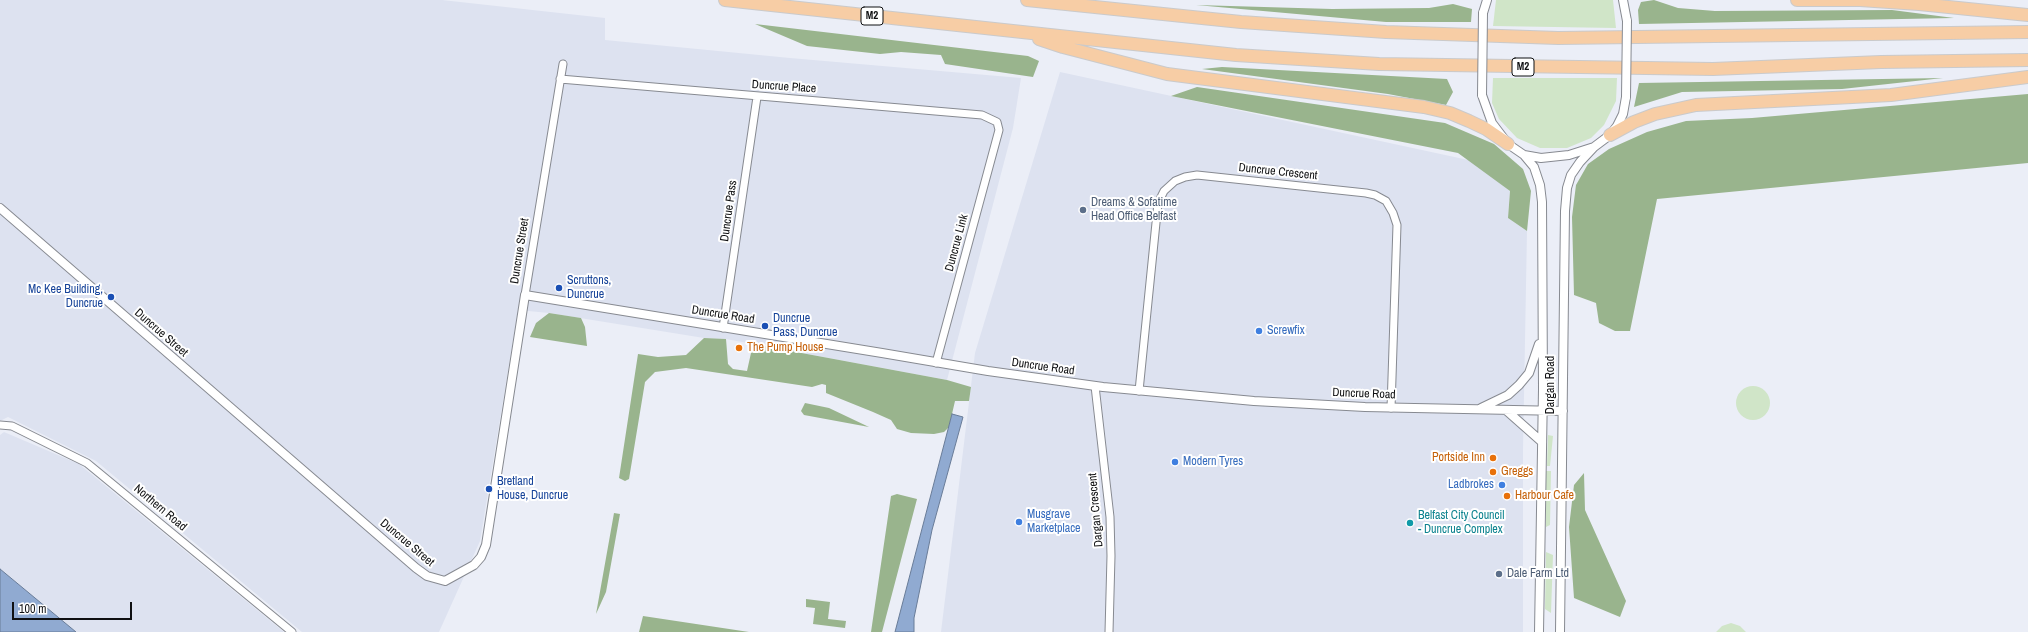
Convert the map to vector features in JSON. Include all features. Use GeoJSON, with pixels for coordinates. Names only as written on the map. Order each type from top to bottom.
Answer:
{"type":"FeatureCollection","features":[{"type":"Feature","properties":{"kind":"highway","name":"M2"},"geometry":{"type":"LineString","coordinates":[[725,0],[1236,55],[1379,64],[1713,69],[1882,62],[2028,60]]}},
{"type":"Feature","properties":{"kind":"highway"},"geometry":{"type":"LineString","coordinates":[[1027,0],[1241,22],[1386,32],[1558,38],[2028,32]]}},
{"type":"Feature","properties":{"kind":"highway"},"geometry":{"type":"LineString","coordinates":[[1796,0],[1860,0],[1919,4],[2028,15]]}},
{"type":"Feature","properties":{"kind":"highway"},"geometry":{"type":"LineString","coordinates":[[1018,32],[1063,47],[1166,74],[1424,107],[1450,113],[1486,130],[1508,144]]}},
{"type":"Feature","properties":{"kind":"highway"},"geometry":{"type":"LineString","coordinates":[[1610,135],[1634,122],[1655,114],[1696,105],[1891,94],[2028,78]]}},
{"type":"Feature","properties":{"kind":"street"},"geometry":{"type":"LineString","coordinates":[[1486,0],[1483,13],[1482,95],[1492,123],[1508,144],[1524,155],[1541,158],[1555,158],[1570,155],[1594,147],[1610,135],[1622,114],[1626,97],[1627,20],[1623,0]]}},
{"type":"Feature","properties":{"kind":"street","name":"Duncrue Street"},"geometry":{"type":"LineString","coordinates":[[0,208],[416,568],[427,576],[445,581],[474,565],[481,557],[486,545],[563,64]]}},
{"type":"Feature","properties":{"kind":"street","name":"Duncrue Place"},"geometry":{"type":"LineString","coordinates":[[560,79],[982,115],[997,122],[1000,130]]}},
{"type":"Feature","properties":{"kind":"street","name":"Duncrue Pass"},"geometry":{"type":"LineString","coordinates":[[723,328],[757,97]]}},
{"type":"Feature","properties":{"kind":"street","name":"Duncrue Link"},"geometry":{"type":"LineString","coordinates":[[936,363],[1000,130]]}},
{"type":"Feature","properties":{"kind":"street","name":"Dargan Road"},"geometry":{"type":"LineString","coordinates":[[1560,632],[1565,211],[1571,175],[1580,162],[1594,147]]}},
{"type":"Feature","properties":{"kind":"street","name":"Dargan Road"},"geometry":{"type":"LineString","coordinates":[[1524,155],[1534,167],[1540,185],[1542,202],[1543,411],[1539,632]]}},
{"type":"Feature","properties":{"kind":"street","name":"Duncrue Crescent"},"geometry":{"type":"LineString","coordinates":[[1139,391],[1158,203],[1164,191],[1175,181],[1185,177],[1197,175],[1366,193],[1376,195],[1386,201],[1393,213],[1396,225],[1391,408]]}},
{"type":"Feature","properties":{"kind":"street","name":"Duncrue Road"},"geometry":{"type":"LineString","coordinates":[[525,295],[936,363],[1139,391],[1254,401],[1391,408],[1481,408],[1507,411],[1563,411]]}},
{"type":"Feature","properties":{"kind":"street"},"geometry":{"type":"LineString","coordinates":[[1481,408],[1508,395],[1529,373],[1542,334]]}},
{"type":"Feature","properties":{"kind":"street","name":"Dargan Crescent"},"geometry":{"type":"LineString","coordinates":[[1095,386],[1110,517],[1111,556],[1109,632]]}},
{"type":"Feature","properties":{"kind":"street"},"geometry":{"type":"LineString","coordinates":[[1507,411],[1542,442]]}},
{"type":"Feature","properties":{"kind":"street","name":"Northern Road"},"geometry":{"type":"LineString","coordinates":[[0,426],[12,426],[87,462],[292,632]]}},
{"type":"Feature","properties":{"kind":"shaded area"},"geometry":{"type":"Polygon","coordinates":[[[0,0],[442,0],[605,18],[605,40],[1021,78],[1013,128],[947,380],[726,339],[704,338],[549,313],[518,310],[480,541],[439,632],[302,632],[96,461],[8,417],[0,421],[0,0]]]}},
{"type":"Feature","properties":{"kind":"shaded area"},"geometry":{"type":"Polygon","coordinates":[[[1060,72],[1473,161],[1510,191],[1508,218],[1527,231],[1523,450],[1523,632],[941,632],[975,353],[1060,72]]]}},
{"type":"Feature","properties":{"kind":"shaded area"},"geometry":{"type":"Polygon","coordinates":[[[4,432],[79,464],[284,632],[76,632],[0,569],[0,435],[4,432]]]}},
{"type":"Feature","properties":{"kind":"green space"},"geometry":{"type":"Polygon","coordinates":[[[1496,0],[1613,0],[1616,28],[1493,26],[1496,0]]]}},
{"type":"Feature","properties":{"kind":"green space"},"geometry":{"type":"Polygon","coordinates":[[[1654,0],[1678,8],[1715,11],[1892,10],[1954,18],[1639,24],[1638,10],[1641,2],[1654,0]]]}},
{"type":"Feature","properties":{"kind":"green space"},"geometry":{"type":"Polygon","coordinates":[[[1453,4],[1472,9],[1471,22],[1386,22],[1196,5],[1332,9],[1429,8],[1453,4]]]}},
{"type":"Feature","properties":{"kind":"green space"},"geometry":{"type":"Polygon","coordinates":[[[755,24],[1028,56],[1039,61],[1033,77],[945,64],[941,55],[901,52],[880,54],[807,46],[755,24]]]}},
{"type":"Feature","properties":{"kind":"green space"},"geometry":{"type":"Polygon","coordinates":[[[1222,67],[1447,79],[1453,92],[1446,105],[1388,94],[1202,69],[1222,67]]]}},
{"type":"Feature","properties":{"kind":"green space"},"geometry":{"type":"Polygon","coordinates":[[[1493,78],[1617,78],[1616,101],[1604,125],[1591,138],[1567,148],[1540,148],[1517,138],[1499,119],[1492,103],[1493,78]]]}},
{"type":"Feature","properties":{"kind":"green space"},"geometry":{"type":"Polygon","coordinates":[[[1943,78],[1842,89],[1682,92],[1634,107],[1639,83],[1943,78]]]}},
{"type":"Feature","properties":{"kind":"green space"},"geometry":{"type":"Polygon","coordinates":[[[1197,87],[1445,123],[1494,144],[1523,169],[1531,191],[1527,231],[1508,218],[1510,191],[1458,153],[1171,96],[1197,87]]]}},
{"type":"Feature","properties":{"kind":"green space"},"geometry":{"type":"Polygon","coordinates":[[[2028,94],[2028,163],[1657,199],[1630,331],[1615,331],[1599,323],[1596,303],[1574,295],[1572,217],[1576,185],[1588,164],[1609,149],[1647,132],[1686,121],[1752,118],[2028,94]]]}},
{"type":"Feature","properties":{"kind":"green space"},"geometry":{"type":"Polygon","coordinates":[[[549,313],[581,318],[585,327],[587,346],[530,337],[536,323],[549,313]]]}},
{"type":"Feature","properties":{"kind":"green space"},"geometry":{"type":"Polygon","coordinates":[[[704,338],[726,339],[728,364],[733,369],[747,371],[753,344],[947,380],[971,387],[969,401],[955,401],[949,427],[944,432],[934,434],[911,433],[897,429],[891,420],[826,393],[826,385],[822,384],[812,387],[686,368],[655,372],[645,382],[629,479],[625,481],[619,478],[638,354],[658,357],[686,355],[704,338]]]}},
{"type":"Feature","properties":{"kind":"green space"},"geometry":{"type":"Polygon","coordinates":[[[1756,386],[1763,388],[1768,393],[1770,403],[1768,413],[1763,418],[1750,420],[1743,418],[1738,413],[1736,400],[1738,393],[1743,388],[1756,386]]]}},
{"type":"Feature","properties":{"kind":"green space"},"geometry":{"type":"Polygon","coordinates":[[[805,403],[829,408],[869,427],[804,415],[801,411],[805,403]]]}},
{"type":"Feature","properties":{"kind":"green space"},"geometry":{"type":"Polygon","coordinates":[[[1548,435],[1553,436],[1550,466],[1547,466],[1548,435]]]}},
{"type":"Feature","properties":{"kind":"green space"},"geometry":{"type":"Polygon","coordinates":[[[1546,471],[1551,471],[1550,525],[1546,527],[1546,471]]]}},
{"type":"Feature","properties":{"kind":"green space"},"geometry":{"type":"Polygon","coordinates":[[[1584,473],[1585,510],[1626,601],[1620,617],[1574,598],[1569,527],[1574,485],[1584,473]]]}},
{"type":"Feature","properties":{"kind":"green space"},"geometry":{"type":"Polygon","coordinates":[[[897,494],[917,499],[882,632],[871,632],[891,496],[897,494]]]}},
{"type":"Feature","properties":{"kind":"green space"},"geometry":{"type":"Polygon","coordinates":[[[614,513],[620,514],[606,592],[596,614],[614,513]]]}},
{"type":"Feature","properties":{"kind":"green space"},"geometry":{"type":"Polygon","coordinates":[[[1546,552],[1553,555],[1551,613],[1545,609],[1546,552]]]}},
{"type":"Feature","properties":{"kind":"green space"},"geometry":{"type":"Polygon","coordinates":[[[806,599],[830,602],[828,619],[846,621],[845,628],[813,624],[815,608],[806,607],[806,599]]]}},
{"type":"Feature","properties":{"kind":"green space"},"geometry":{"type":"Polygon","coordinates":[[[643,616],[749,632],[639,632],[643,616]]]}},
{"type":"Feature","properties":{"kind":"green space"},"geometry":{"type":"Polygon","coordinates":[[[1731,623],[1740,626],[1746,632],[1716,632],[1722,626],[1731,623]]]}},
{"type":"Feature","properties":{"kind":"water"},"geometry":{"type":"Polygon","coordinates":[[[952,414],[963,417],[932,530],[914,618],[914,632],[895,632],[952,414]]]}},
{"type":"Feature","properties":{"kind":"water"},"geometry":{"type":"Polygon","coordinates":[[[0,569],[76,632],[0,632],[0,569]]]}},
{"type":"Feature","properties":{"kind":"place","name":"Dreams & Sofatime Head Office Belfast"},"geometry":{"type":"Point","coordinates":[1083,210]}},
{"type":"Feature","properties":{"kind":"place","name":"Scruttons, Duncrue"},"geometry":{"type":"Point","coordinates":[559,288]}},
{"type":"Feature","properties":{"kind":"place","name":"Mc Kee Building, Duncrue"},"geometry":{"type":"Point","coordinates":[111,297]}},
{"type":"Feature","properties":{"kind":"place","name":"Duncrue Pass, Duncrue"},"geometry":{"type":"Point","coordinates":[765,326]}},
{"type":"Feature","properties":{"kind":"place","name":"Screwfix"},"geometry":{"type":"Point","coordinates":[1259,331]}},
{"type":"Feature","properties":{"kind":"place","name":"The Pump House"},"geometry":{"type":"Point","coordinates":[739,348]}},
{"type":"Feature","properties":{"kind":"place","name":"Portside Inn"},"geometry":{"type":"Point","coordinates":[1493,458]}},
{"type":"Feature","properties":{"kind":"place","name":"Modern Tyres"},"geometry":{"type":"Point","coordinates":[1175,462]}},
{"type":"Feature","properties":{"kind":"place","name":"Greggs"},"geometry":{"type":"Point","coordinates":[1493,472]}},
{"type":"Feature","properties":{"kind":"place","name":"Ladbrokes"},"geometry":{"type":"Point","coordinates":[1502,485]}},
{"type":"Feature","properties":{"kind":"place","name":"Bretland House, Duncrue"},"geometry":{"type":"Point","coordinates":[489,489]}},
{"type":"Feature","properties":{"kind":"place","name":"Harbour Cafe"},"geometry":{"type":"Point","coordinates":[1507,496]}},
{"type":"Feature","properties":{"kind":"place","name":"Musgrave Marketplace"},"geometry":{"type":"Point","coordinates":[1019,522]}},
{"type":"Feature","properties":{"kind":"place","name":"Belfast City Council - Duncrue Complex"},"geometry":{"type":"Point","coordinates":[1410,523]}},
{"type":"Feature","properties":{"kind":"place","name":"Dale Farm Ltd"},"geometry":{"type":"Point","coordinates":[1499,574]}}]}
